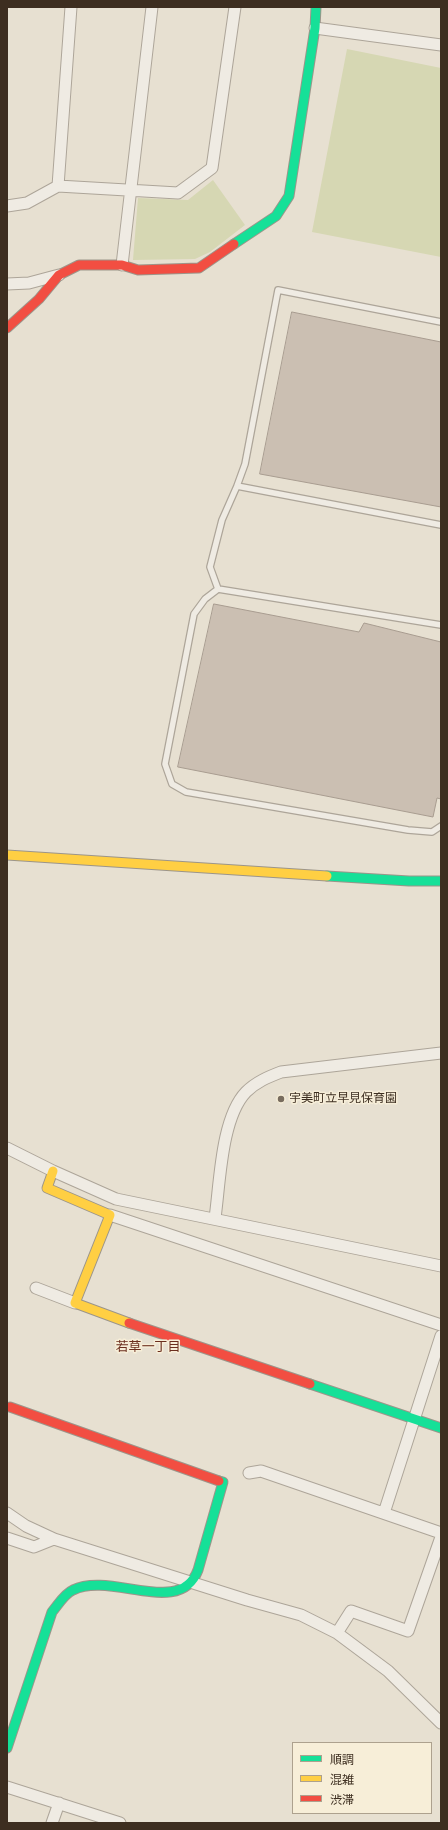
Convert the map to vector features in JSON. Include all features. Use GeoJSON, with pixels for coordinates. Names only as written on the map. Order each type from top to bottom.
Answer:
{"type":"FeatureCollection","features":[{"type":"Feature","properties":{"kind":"street"},"geometry":{"type":"LineString","coordinates":[[58,186],[71,7]]}},
{"type":"Feature","properties":{"kind":"street"},"geometry":{"type":"LineString","coordinates":[[122,265],[152,7]]}},
{"type":"Feature","properties":{"kind":"street"},"geometry":{"type":"LineString","coordinates":[[7,206],[27,203],[58,186],[178,192],[212,168],[234,7]]}},
{"type":"Feature","properties":{"kind":"street"},"geometry":{"type":"LineString","coordinates":[[7,284],[29,283],[59,275],[79,265],[122,265],[138,270],[199,268],[276,216],[289,196],[315,28],[316,7]]}},
{"type":"Feature","properties":{"kind":"street"},"geometry":{"type":"LineString","coordinates":[[315,28],[441,45]]}},
{"type":"Feature","properties":{"kind":"street"},"geometry":{"type":"LineString","coordinates":[[7,328],[39,299],[59,275]]}},
{"type":"Feature","properties":{"kind":"street"},"geometry":{"type":"LineString","coordinates":[[7,855],[409,881],[441,881]]}},
{"type":"Feature","properties":{"kind":"street"},"geometry":{"type":"LineString","coordinates":[[215,1218],[225,1142],[232,1113],[246,1092],[262,1080],[280,1072],[441,1053]]}},
{"type":"Feature","properties":{"kind":"street"},"geometry":{"type":"LineString","coordinates":[[7,1148],[53,1171],[116,1199],[215,1218],[441,1266]]}},
{"type":"Feature","properties":{"kind":"street"},"geometry":{"type":"LineString","coordinates":[[53,1171],[47,1188],[110,1215],[441,1325]]}},
{"type":"Feature","properties":{"kind":"street"},"geometry":{"type":"LineString","coordinates":[[75,1303],[110,1215]]}},
{"type":"Feature","properties":{"kind":"street"},"geometry":{"type":"LineString","coordinates":[[36,1288],[163,1335],[441,1428]]}},
{"type":"Feature","properties":{"kind":"street"},"geometry":{"type":"LineString","coordinates":[[384,1513],[441,1336]]}},
{"type":"Feature","properties":{"kind":"street"},"geometry":{"type":"LineString","coordinates":[[7,1748],[52,1612],[72,1590],[102,1582],[146,1592],[178,1592],[193,1582],[223,1482],[10,1408]]}},
{"type":"Feature","properties":{"kind":"street"},"geometry":{"type":"LineString","coordinates":[[249,1473],[261,1471],[441,1533]]}},
{"type":"Feature","properties":{"kind":"street"},"geometry":{"type":"LineString","coordinates":[[7,1513],[26,1526],[54,1539],[247,1600],[301,1615],[337,1633],[388,1671],[441,1723]]}},
{"type":"Feature","properties":{"kind":"street"},"geometry":{"type":"LineString","coordinates":[[337,1633],[351,1611],[408,1631],[441,1537]]}},
{"type":"Feature","properties":{"kind":"street"},"geometry":{"type":"LineString","coordinates":[[7,1538],[34,1547],[54,1539]]}},
{"type":"Feature","properties":{"kind":"street"},"geometry":{"type":"LineString","coordinates":[[7,1787],[120,1823]]}},
{"type":"Feature","properties":{"kind":"street"},"geometry":{"type":"LineString","coordinates":[[52,1823],[59,1803]]}},
{"type":"Feature","properties":{"kind":"lane"},"geometry":{"type":"LineString","coordinates":[[218,590],[210,567],[222,520],[245,464],[278,290],[441,322]]}},
{"type":"Feature","properties":{"kind":"lane"},"geometry":{"type":"LineString","coordinates":[[237,486],[441,525]]}},
{"type":"Feature","properties":{"kind":"lane"},"geometry":{"type":"LineString","coordinates":[[441,626],[218,590],[205,599],[194,614],[166,764],[172,784],[186,792],[408,830],[432,832],[441,826]]}},
{"type":"Feature","properties":{"kind":"green space"},"geometry":{"type":"Polygon","coordinates":[[[347,49],[441,68],[441,257],[312,232],[347,49]]]}},
{"type":"Feature","properties":{"kind":"green space"},"geometry":{"type":"Polygon","coordinates":[[[213,180],[245,225],[210,252],[195,259],[133,260],[138,198],[188,200],[213,180]]]}},
{"type":"Feature","properties":{"kind":"building"},"geometry":{"type":"Polygon","coordinates":[[[292,312],[441,342],[441,507],[260,474],[292,312]]]}},
{"type":"Feature","properties":{"kind":"building"},"geometry":{"type":"Polygon","coordinates":[[[214,604],[359,632],[364,623],[441,642],[441,799],[437,798],[433,817],[178,767],[214,604]]]}},
{"type":"Feature","properties":{"kind":"traffic: fast"},"geometry":{"type":"LineString","coordinates":[[234,244],[276,216],[289,196],[315,28],[316,7]]}},
{"type":"Feature","properties":{"kind":"traffic: fast"},"geometry":{"type":"LineString","coordinates":[[327,876],[409,881],[441,881]]}},
{"type":"Feature","properties":{"kind":"traffic: fast"},"geometry":{"type":"LineString","coordinates":[[310,1384],[441,1428]]}},
{"type":"Feature","properties":{"kind":"traffic: fast"},"geometry":{"type":"LineString","coordinates":[[7,1748],[52,1612],[61,1600],[73,1590],[89,1586],[106,1586],[161,1592],[176,1591],[189,1584],[198,1570],[223,1482],[219,1481]]}},
{"type":"Feature","properties":{"kind":"traffic: slow"},"geometry":{"type":"LineString","coordinates":[[7,855],[327,876]]}},
{"type":"Feature","properties":{"kind":"traffic: slow"},"geometry":{"type":"LineString","coordinates":[[53,1171],[47,1188],[110,1215],[75,1303],[129,1323]]}},
{"type":"Feature","properties":{"kind":"traffic: jam"},"geometry":{"type":"LineString","coordinates":[[7,328],[39,299],[59,275],[79,265],[122,265],[138,270],[199,268],[234,244]]}},
{"type":"Feature","properties":{"kind":"traffic: jam"},"geometry":{"type":"LineString","coordinates":[[129,1323],[310,1384]]}},
{"type":"Feature","properties":{"kind":"traffic: jam"},"geometry":{"type":"LineString","coordinates":[[10,1407],[219,1481]]}},
{"type":"Feature","properties":{"kind":"place","name":"宇美町立早見保育園"},"geometry":{"type":"Point","coordinates":[281,1099]}},
{"type":"Feature","properties":{"kind":"district","name":"若草一丁目"},"geometry":{"type":"Point","coordinates":[148,1347]}}]}
